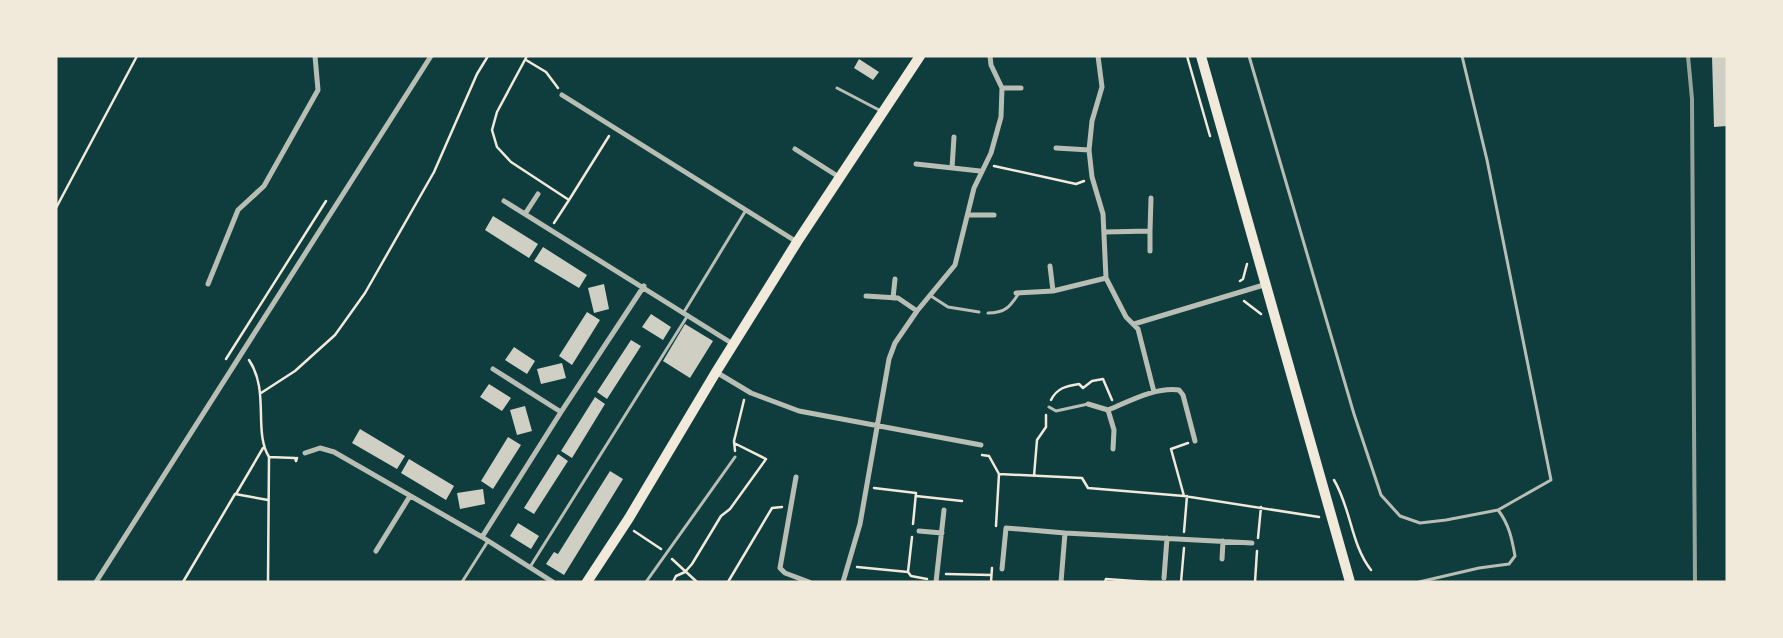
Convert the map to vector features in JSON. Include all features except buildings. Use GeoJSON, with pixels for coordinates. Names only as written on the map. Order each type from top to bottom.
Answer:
{"type":"FeatureCollection","features":[{"type":"Feature","properties":{"kind":"main road"},"geometry":{"type":"LineString","coordinates":[[586,582],[624,525],[797,242],[920,56]]}},
{"type":"Feature","properties":{"kind":"main road"},"geometry":{"type":"LineString","coordinates":[[1201,56],[1350,582]]}},
{"type":"Feature","properties":{"kind":"street"},"geometry":{"type":"LineString","coordinates":[[208,284],[238,210],[264,186],[318,90],[315,56]]}},
{"type":"Feature","properties":{"kind":"street"},"geometry":{"type":"LineString","coordinates":[[843,582],[860,524],[889,359],[895,344],[917,311],[955,265],[980,171],[991,153],[1000,117],[1002,88],[991,65],[990,56]]}},
{"type":"Feature","properties":{"kind":"street"},"geometry":{"type":"LineString","coordinates":[[1098,56],[1102,87],[1092,121],[1089,150],[1092,177],[1103,214],[1106,278],[1126,317],[1138,329],[1154,392]]}},
{"type":"Feature","properties":{"kind":"street"},"geometry":{"type":"LineString","coordinates":[[96,582],[431,57]]}},
{"type":"Feature","properties":{"kind":"street"},"geometry":{"type":"LineString","coordinates":[[1002,88],[1021,88]]}},
{"type":"Feature","properties":{"kind":"street"},"geometry":{"type":"LineString","coordinates":[[562,95],[797,242]]}},
{"type":"Feature","properties":{"kind":"street"},"geometry":{"type":"LineString","coordinates":[[952,168],[954,137]]}},
{"type":"Feature","properties":{"kind":"street"},"geometry":{"type":"LineString","coordinates":[[1056,148],[1089,150]]}},
{"type":"Feature","properties":{"kind":"street"},"geometry":{"type":"LineString","coordinates":[[795,149],[839,177]]}},
{"type":"Feature","properties":{"kind":"street"},"geometry":{"type":"LineString","coordinates":[[916,164],[980,171]]}},
{"type":"Feature","properties":{"kind":"street"},"geometry":{"type":"LineString","coordinates":[[526,214],[538,194]]}},
{"type":"Feature","properties":{"kind":"street"},"geometry":{"type":"LineString","coordinates":[[1150,251],[1151,198]]}},
{"type":"Feature","properties":{"kind":"street"},"geometry":{"type":"LineString","coordinates":[[504,201],[644,286],[733,344]]}},
{"type":"Feature","properties":{"kind":"street"},"geometry":{"type":"LineString","coordinates":[[968,215],[994,215]]}},
{"type":"Feature","properties":{"kind":"street"},"geometry":{"type":"LineString","coordinates":[[1105,232],[1150,231]]}},
{"type":"Feature","properties":{"kind":"street"},"geometry":{"type":"LineString","coordinates":[[1050,266],[1053,291]]}},
{"type":"Feature","properties":{"kind":"street"},"geometry":{"type":"LineString","coordinates":[[1018,292],[1053,291],[1106,278]]}},
{"type":"Feature","properties":{"kind":"street"},"geometry":{"type":"LineString","coordinates":[[893,298],[895,279]]}},
{"type":"Feature","properties":{"kind":"street"},"geometry":{"type":"LineString","coordinates":[[1134,324],[1267,284]]}},
{"type":"Feature","properties":{"kind":"street"},"geometry":{"type":"LineString","coordinates":[[482,537],[644,286]]}},
{"type":"Feature","properties":{"kind":"street"},"geometry":{"type":"LineString","coordinates":[[866,296],[893,298],[904,301],[917,311]]}},
{"type":"Feature","properties":{"kind":"street"},"geometry":{"type":"LineString","coordinates":[[493,369],[561,412]]}},
{"type":"Feature","properties":{"kind":"street"},"geometry":{"type":"LineString","coordinates":[[716,372],[749,392],[799,411],[981,446]]}},
{"type":"Feature","properties":{"kind":"street"},"geometry":{"type":"LineString","coordinates":[[1088,404],[1108,410],[1154,392],[1179,390],[1183,395],[1195,441]]}},
{"type":"Feature","properties":{"kind":"street"},"geometry":{"type":"LineString","coordinates":[[1108,410],[1114,430],[1113,449]]}},
{"type":"Feature","properties":{"kind":"street"},"geometry":{"type":"LineString","coordinates":[[304,453],[320,448],[334,452],[482,537],[553,582]]}},
{"type":"Feature","properties":{"kind":"street"},"geometry":{"type":"LineString","coordinates":[[796,477],[780,568],[785,573],[809,582]]}},
{"type":"Feature","properties":{"kind":"street"},"geometry":{"type":"LineString","coordinates":[[376,551],[410,496]]}},
{"type":"Feature","properties":{"kind":"street"},"geometry":{"type":"LineString","coordinates":[[936,581],[944,510]]}},
{"type":"Feature","properties":{"kind":"street"},"geometry":{"type":"LineString","coordinates":[[1002,569],[1006,528],[1252,543]]}},
{"type":"Feature","properties":{"kind":"street"},"geometry":{"type":"LineString","coordinates":[[919,531],[942,533]]}},
{"type":"Feature","properties":{"kind":"street"},"geometry":{"type":"LineString","coordinates":[[1061,582],[1065,533]]}},
{"type":"Feature","properties":{"kind":"street"},"geometry":{"type":"LineString","coordinates":[[1164,578],[1167,538]]}},
{"type":"Feature","properties":{"kind":"street"},"geometry":{"type":"LineString","coordinates":[[1222,559],[1223,541]]}},
{"type":"Feature","properties":{"kind":"lane"},"geometry":{"type":"LineString","coordinates":[[1249,56],[1354,414],[1381,496],[1400,516],[1420,523],[1498,510],[1551,480],[1487,160],[1462,56]]}},
{"type":"Feature","properties":{"kind":"lane"},"geometry":{"type":"LineString","coordinates":[[837,88],[884,113]]}},
{"type":"Feature","properties":{"kind":"lane"},"geometry":{"type":"LineString","coordinates":[[530,567],[686,313],[746,210]]}},
{"type":"Feature","properties":{"kind":"lane"},"geometry":{"type":"LineString","coordinates":[[988,313],[999,313],[1009,308],[1018,292]]}},
{"type":"Feature","properties":{"kind":"lane"},"geometry":{"type":"LineString","coordinates":[[931,296],[948,307],[979,312]]}},
{"type":"Feature","properties":{"kind":"lane"},"geometry":{"type":"LineString","coordinates":[[1048,407],[1056,411],[1088,404]]}},
{"type":"Feature","properties":{"kind":"lane"},"geometry":{"type":"LineString","coordinates":[[646,582],[735,457]]}},
{"type":"Feature","properties":{"kind":"lane"},"geometry":{"type":"LineString","coordinates":[[1419,582],[1479,568],[1510,564],[1515,556],[1513,545],[1507,521],[1498,510]]}},
{"type":"Feature","properties":{"kind":"lane"},"geometry":{"type":"LineString","coordinates":[[462,582],[488,541]]}},
{"type":"Feature","properties":{"kind":"path"},"geometry":{"type":"LineString","coordinates":[[56,208],[136,56]]}},
{"type":"Feature","properties":{"kind":"path"},"geometry":{"type":"LineString","coordinates":[[261,392],[294,371],[335,336],[365,293],[434,172],[476,74],[488,56]]}},
{"type":"Feature","properties":{"kind":"path"},"geometry":{"type":"LineString","coordinates":[[527,56],[497,112],[492,130],[497,147],[511,162],[568,200]]}},
{"type":"Feature","properties":{"kind":"path"},"geometry":{"type":"LineString","coordinates":[[1187,56],[1211,140]]}},
{"type":"Feature","properties":{"kind":"path"},"geometry":{"type":"LineString","coordinates":[[526,60],[546,72],[562,95]]}},
{"type":"Feature","properties":{"kind":"path"},"geometry":{"type":"LineString","coordinates":[[550,229],[614,127]]}},
{"type":"Feature","properties":{"kind":"path"},"geometry":{"type":"LineString","coordinates":[[998,167],[1076,184]]}},
{"type":"Feature","properties":{"kind":"path"},"geometry":{"type":"LineString","coordinates":[[1236,284],[1243,279],[1245,273],[1247,266],[1245,257]]}},
{"type":"Feature","properties":{"kind":"path"},"geometry":{"type":"LineString","coordinates":[[1239,301],[1245,301],[1261,313],[1264,322]]}},
{"type":"Feature","properties":{"kind":"path"},"geometry":{"type":"LineString","coordinates":[[243,352],[253,367],[261,392],[263,448],[269,457],[268,582]]}},
{"type":"Feature","properties":{"kind":"path"},"geometry":{"type":"LineString","coordinates":[[735,457],[734,443],[742,404],[749,392]]}},
{"type":"Feature","properties":{"kind":"path"},"geometry":{"type":"LineString","coordinates":[[1181,582],[1186,496],[1171,449],[1195,441]]}},
{"type":"Feature","properties":{"kind":"path"},"geometry":{"type":"LineString","coordinates":[[673,582],[676,576],[685,572],[721,516],[730,509],[766,459],[734,443]]}},
{"type":"Feature","properties":{"kind":"path"},"geometry":{"type":"LineString","coordinates":[[184,582],[263,448]]}},
{"type":"Feature","properties":{"kind":"path"},"geometry":{"type":"LineString","coordinates":[[269,457],[295,458],[296,461],[297,457],[304,453]]}},
{"type":"Feature","properties":{"kind":"path"},"geometry":{"type":"LineString","coordinates":[[980,454],[989,456],[999,474],[996,527]]}},
{"type":"Feature","properties":{"kind":"path"},"geometry":{"type":"LineString","coordinates":[[999,474],[1082,478],[1088,488],[1186,496],[1318,516]]}},
{"type":"Feature","properties":{"kind":"path"},"geometry":{"type":"LineString","coordinates":[[867,487],[916,493],[916,496],[962,501]]}},
{"type":"Feature","properties":{"kind":"path"},"geometry":{"type":"LineString","coordinates":[[235,494],[268,500]]}},
{"type":"Feature","properties":{"kind":"path"},"geometry":{"type":"LineString","coordinates":[[908,572],[916,496]]}},
{"type":"Feature","properties":{"kind":"path"},"geometry":{"type":"LineString","coordinates":[[1316,507],[1321,526]]}},
{"type":"Feature","properties":{"kind":"path"},"geometry":{"type":"LineString","coordinates":[[728,582],[772,508],[791,509]]}},
{"type":"Feature","properties":{"kind":"path"},"geometry":{"type":"LineString","coordinates":[[624,525],[667,553],[697,582]]}},
{"type":"Feature","properties":{"kind":"path"},"geometry":{"type":"LineString","coordinates":[[990,582],[993,560]]}},
{"type":"Feature","properties":{"kind":"path"},"geometry":{"type":"LineString","coordinates":[[848,566],[908,572],[911,576],[936,581]]}},
{"type":"Feature","properties":{"kind":"path"},"geometry":{"type":"LineString","coordinates":[[938,574],[991,575]]}},
{"type":"Feature","properties":{"kind":"path"},"geometry":{"type":"LineString","coordinates":[[1105,582],[1106,579],[1148,582]]}},
{"type":"Feature","properties":{"kind":"railway"},"geometry":{"type":"LineString","coordinates":[[1688,56],[1692,99],[1695,582]]}}]}
